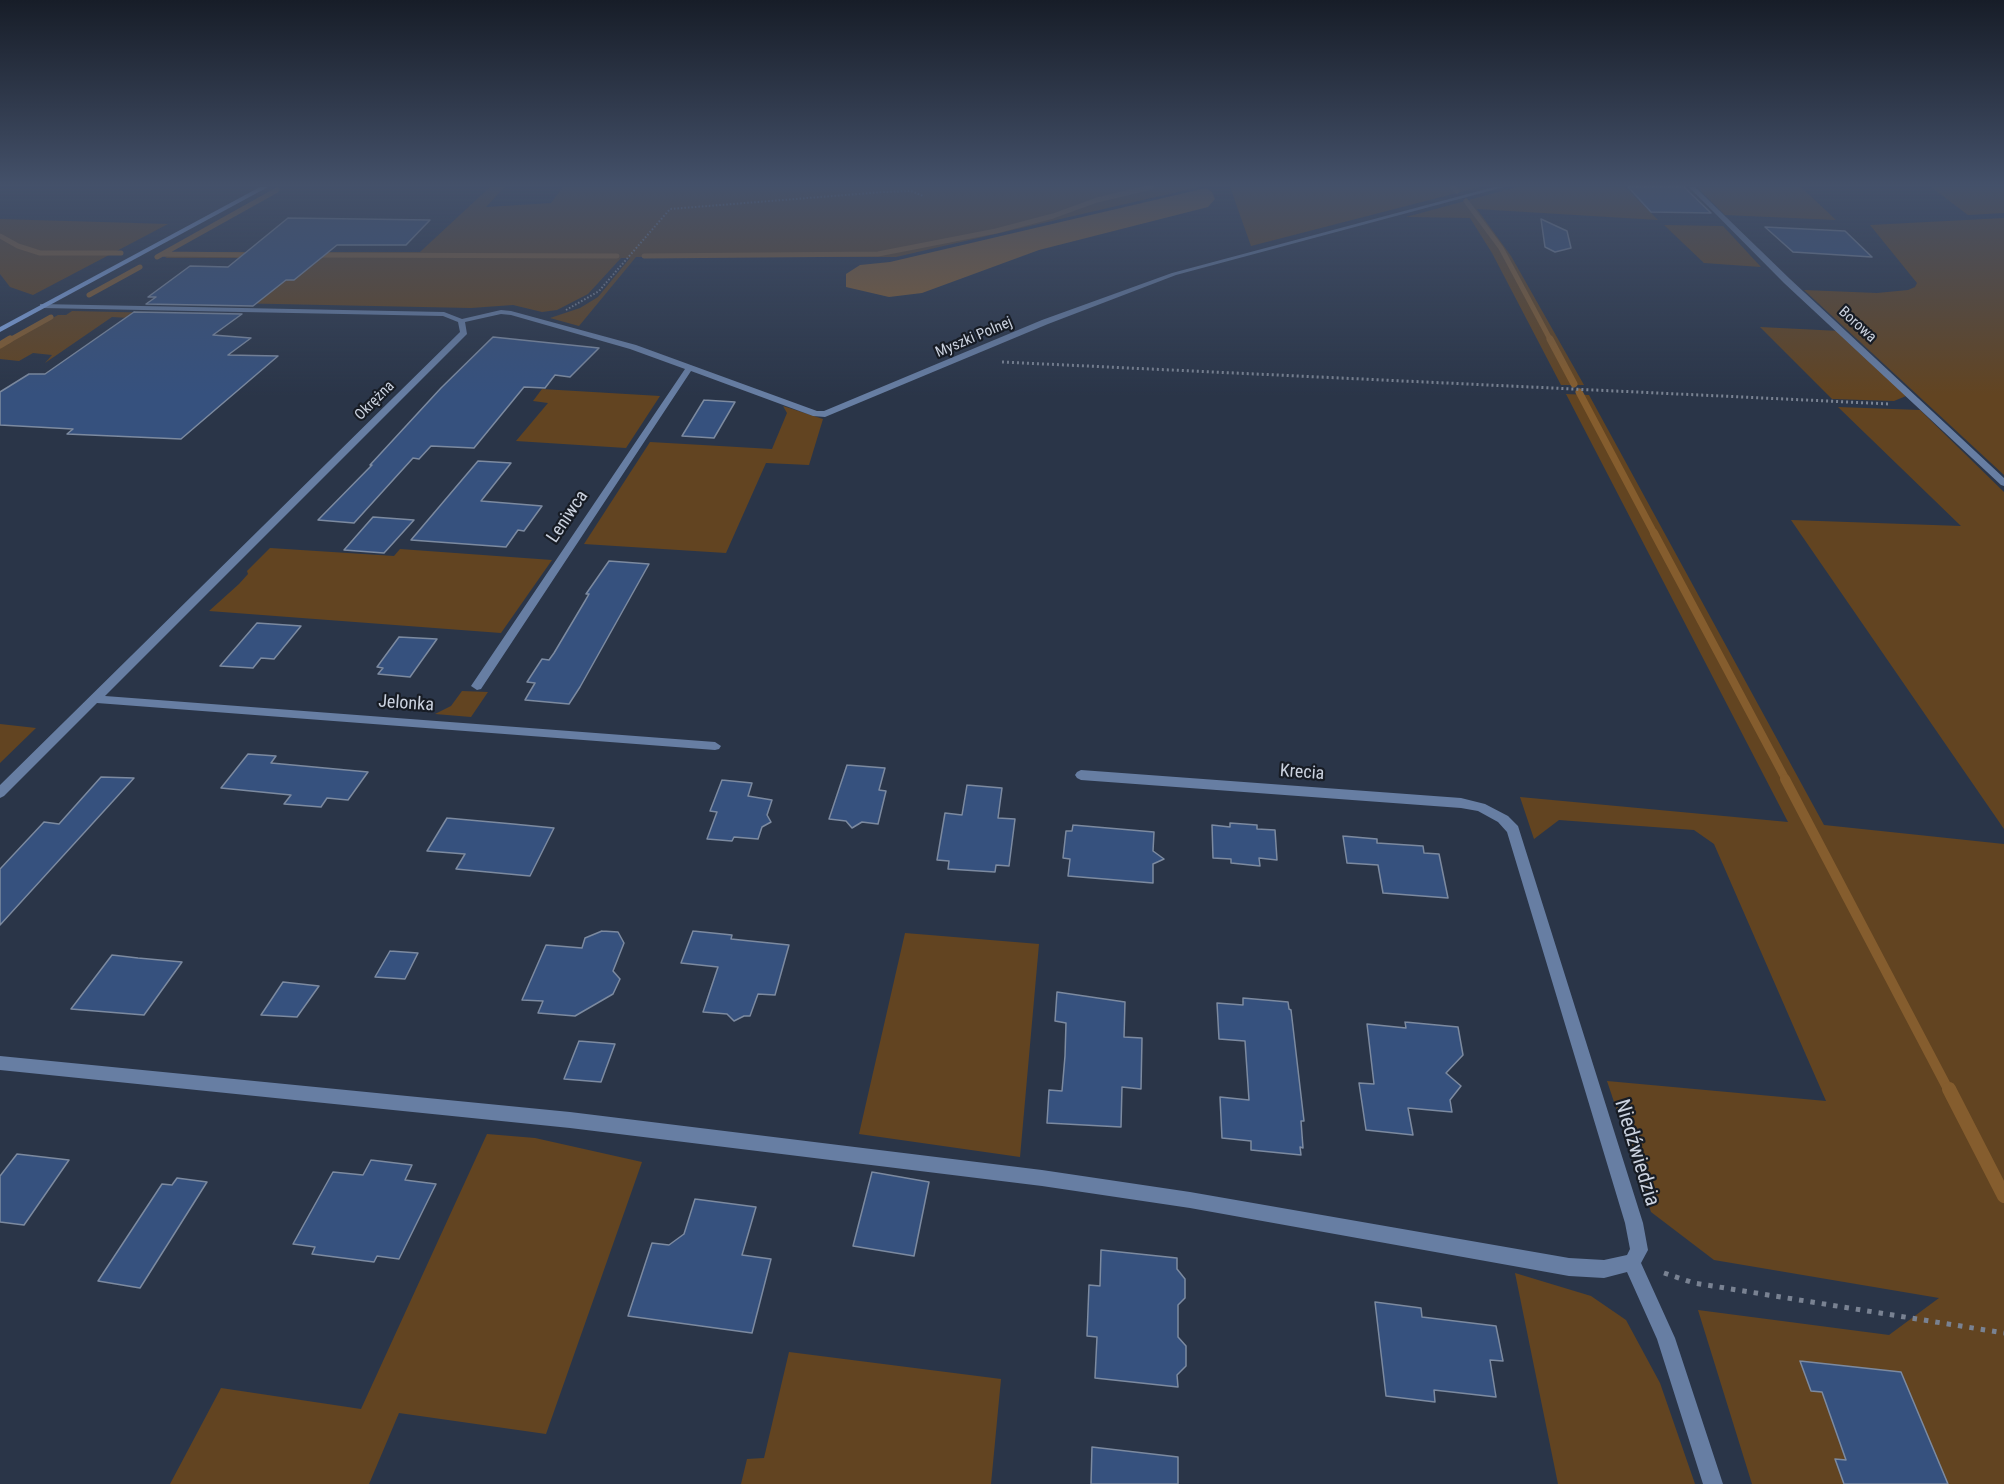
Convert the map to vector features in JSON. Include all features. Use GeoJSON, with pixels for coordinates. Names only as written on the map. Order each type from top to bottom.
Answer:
{"type":"FeatureCollection","features":[{"type":"Feature","properties":{"kind":"main road"},"geometry":{"type":"LineString","coordinates":[[0,330],[136,256]]}},
{"type":"Feature","properties":{"kind":"street","name":"Myszki Polnej"},"geometry":{"type":"LineString","coordinates":[[462,321],[506,312],[610,340],[820,414],[831,413],[1045,322],[1174,274],[1241,256]]}},
{"type":"Feature","properties":{"kind":"street","name":"Borowa"},"geometry":{"type":"LineString","coordinates":[[1762,256],[2004,483]]}},
{"type":"Feature","properties":{"kind":"street"},"geometry":{"type":"LineString","coordinates":[[43,306],[444,314],[462,321]]}},
{"type":"Feature","properties":{"kind":"street","name":"Okrężna"},"geometry":{"type":"LineString","coordinates":[[0,793],[460,338],[464,332],[462,321]]}},
{"type":"Feature","properties":{"kind":"street","name":"Leniwca"},"geometry":{"type":"LineString","coordinates":[[477,686],[689,368]]}},
{"type":"Feature","properties":{"kind":"street","name":"Jelonka"},"geometry":{"type":"LineString","coordinates":[[95,699],[715,746]]}},
{"type":"Feature","properties":{"kind":"street","name":"Krecia"},"geometry":{"type":"LineString","coordinates":[[1081,775],[1461,803],[1494,812],[1513,830]]}},
{"type":"Feature","properties":{"kind":"street","name":"Niedźwiedzia"},"geometry":{"type":"LineString","coordinates":[[1513,830],[1634,1223],[1640,1250],[1632,1262]]}},
{"type":"Feature","properties":{"kind":"street"},"geometry":{"type":"LineString","coordinates":[[0,1063],[570,1120],[1042,1178],[1190,1200],[1569,1267],[1604,1269],[1632,1262],[1666,1338],[1713,1484]]}},
{"type":"Feature","properties":{"kind":"path"},"geometry":{"type":"LineString","coordinates":[[531,319],[557,313],[588,300],[599,291],[629,256]]}},
{"type":"Feature","properties":{"kind":"path"},"geometry":{"type":"LineString","coordinates":[[956,360],[1923,405]]}},
{"type":"Feature","properties":{"kind":"path"},"geometry":{"type":"LineString","coordinates":[[1632,1262],[1694,1283],[2004,1333]]}},
{"type":"Feature","properties":{"kind":"shaded area"},"geometry":{"type":"Polygon","coordinates":[[[0,256],[107,256],[33,295],[10,287],[0,274],[0,256]]]}},
{"type":"Feature","properties":{"kind":"shaded area"},"geometry":{"type":"Polygon","coordinates":[[[899,256],[636,257],[579,326],[550,318],[580,308],[598,297],[630,258],[621,258],[588,294],[557,310],[542,312],[513,305],[471,308],[228,303],[286,280],[319,258],[165,258],[899,256]]]}},
{"type":"Feature","properties":{"kind":"shaded area"},"geometry":{"type":"Polygon","coordinates":[[[915,256],[1022,256],[922,293],[889,297],[846,287],[846,274],[860,265],[915,256]]]}},
{"type":"Feature","properties":{"kind":"shaded area"},"geometry":{"type":"Polygon","coordinates":[[[1494,256],[1511,256],[1584,385],[1561,385],[1494,256]]]}},
{"type":"Feature","properties":{"kind":"shaded area"},"geometry":{"type":"Polygon","coordinates":[[[1697,256],[1751,256],[1761,267],[1704,263],[1697,256]]]}},
{"type":"Feature","properties":{"kind":"shaded area"},"geometry":{"type":"Polygon","coordinates":[[[1895,256],[2004,256],[2004,475],[1804,290],[1877,293],[1908,290],[1915,287],[1917,283],[1895,256]]]}},
{"type":"Feature","properties":{"kind":"shaded area"},"geometry":{"type":"Polygon","coordinates":[[[72,311],[162,313],[164,320],[112,317],[45,363],[52,355],[33,353],[19,361],[0,359],[0,347],[58,315],[66,315],[72,311]]]}},
{"type":"Feature","properties":{"kind":"shaded area"},"geometry":{"type":"Polygon","coordinates":[[[1760,327],[1840,331],[1906,396],[1894,401],[1832,399],[1760,327]]]}},
{"type":"Feature","properties":{"kind":"shaded area"},"geometry":{"type":"Polygon","coordinates":[[[542,389],[660,396],[626,448],[516,441],[548,403],[533,401],[542,389]]]}},
{"type":"Feature","properties":{"kind":"shaded area"},"geometry":{"type":"Polygon","coordinates":[[[1566,394],[1589,395],[1824,825],[2004,844],[2004,1484],[1752,1484],[1698,1310],[1889,1335],[1939,1298],[1714,1260],[1651,1212],[1607,1081],[1826,1101],[1714,844],[1694,830],[1559,820],[1534,839],[1520,797],[1788,822],[1566,394]]]}},
{"type":"Feature","properties":{"kind":"shaded area"},"geometry":{"type":"Polygon","coordinates":[[[783,406],[823,419],[809,465],[766,463],[726,553],[584,544],[650,442],[772,449],[787,413],[783,406]]]}},
{"type":"Feature","properties":{"kind":"shaded area"},"geometry":{"type":"Polygon","coordinates":[[[1838,407],[1920,410],[2004,492],[2004,829],[1791,520],[1961,526],[1838,407]]]}},
{"type":"Feature","properties":{"kind":"shaded area"},"geometry":{"type":"Polygon","coordinates":[[[270,548],[394,556],[400,549],[552,560],[501,633],[209,611],[239,584],[248,574],[247,571],[270,548]]]}},
{"type":"Feature","properties":{"kind":"shaded area"},"geometry":{"type":"Polygon","coordinates":[[[462,691],[488,692],[471,717],[435,714],[451,706],[462,691]]]}},
{"type":"Feature","properties":{"kind":"shaded area"},"geometry":{"type":"Polygon","coordinates":[[[0,724],[36,728],[0,763],[0,724]]]}},
{"type":"Feature","properties":{"kind":"shaded area"},"geometry":{"type":"Polygon","coordinates":[[[905,933],[1039,944],[1020,1157],[859,1134],[905,933]]]}},
{"type":"Feature","properties":{"kind":"shaded area"},"geometry":{"type":"Polygon","coordinates":[[[487,1134],[535,1138],[642,1162],[546,1434],[399,1413],[369,1484],[170,1484],[221,1388],[361,1409],[487,1134]]]}},
{"type":"Feature","properties":{"kind":"shaded area"},"geometry":{"type":"Polygon","coordinates":[[[1515,1273],[1591,1296],[1626,1320],[1660,1383],[1695,1484],[1558,1484],[1515,1273]]]}},
{"type":"Feature","properties":{"kind":"shaded area"},"geometry":{"type":"Polygon","coordinates":[[[789,1352],[1001,1379],[991,1484],[741,1484],[747,1459],[764,1458],[789,1352]]]}},
{"type":"Feature","properties":{"kind":"building"},"geometry":{"type":"Polygon","coordinates":[[[241,256],[323,256],[294,280],[286,280],[253,306],[146,304],[156,297],[148,297],[190,266],[228,267],[241,256]]]}},
{"type":"Feature","properties":{"kind":"building"},"geometry":{"type":"Polygon","coordinates":[[[134,312],[242,314],[213,335],[251,338],[228,355],[278,356],[181,439],[67,434],[73,429],[0,425],[0,392],[29,374],[45,374],[134,312]]]}},
{"type":"Feature","properties":{"kind":"building"},"geometry":{"type":"Polygon","coordinates":[[[493,337],[599,348],[570,377],[555,375],[545,388],[524,387],[474,448],[431,446],[419,459],[413,458],[354,523],[318,520],[372,465],[370,465],[441,388],[493,337]]]}},
{"type":"Feature","properties":{"kind":"building"},"geometry":{"type":"Polygon","coordinates":[[[704,400],[735,402],[714,438],[682,436],[704,400]]]}},
{"type":"Feature","properties":{"kind":"building"},"geometry":{"type":"Polygon","coordinates":[[[478,461],[511,463],[481,501],[542,506],[524,531],[518,530],[506,547],[411,540],[478,461]]]}},
{"type":"Feature","properties":{"kind":"building"},"geometry":{"type":"Polygon","coordinates":[[[373,517],[414,520],[384,553],[344,550],[373,517]]]}},
{"type":"Feature","properties":{"kind":"building"},"geometry":{"type":"Polygon","coordinates":[[[609,561],[649,564],[580,687],[569,704],[525,700],[535,683],[527,682],[542,659],[549,660],[554,653],[589,594],[586,594],[609,561]]]}},
{"type":"Feature","properties":{"kind":"building"},"geometry":{"type":"Polygon","coordinates":[[[257,623],[301,626],[274,659],[261,658],[253,668],[220,666],[257,623]]]}},
{"type":"Feature","properties":{"kind":"building"},"geometry":{"type":"Polygon","coordinates":[[[399,637],[437,639],[410,677],[378,674],[383,668],[377,667],[399,637]]]}},
{"type":"Feature","properties":{"kind":"building"},"geometry":{"type":"Polygon","coordinates":[[[248,754],[276,756],[271,763],[368,772],[348,800],[327,798],[321,807],[284,804],[291,795],[221,788],[248,754]]]}},
{"type":"Feature","properties":{"kind":"building"},"geometry":{"type":"Polygon","coordinates":[[[847,765],[885,768],[879,790],[886,791],[878,824],[862,822],[852,828],[846,821],[829,819],[847,765]]]}},
{"type":"Feature","properties":{"kind":"building"},"geometry":{"type":"Polygon","coordinates":[[[101,777],[134,778],[0,925],[0,869],[44,822],[59,824],[101,777]]]}},
{"type":"Feature","properties":{"kind":"building"},"geometry":{"type":"Polygon","coordinates":[[[722,780],[752,783],[748,796],[772,800],[767,815],[771,822],[762,827],[758,839],[734,837],[732,841],[707,839],[717,812],[710,811],[722,780]]]}},
{"type":"Feature","properties":{"kind":"building"},"geometry":{"type":"Polygon","coordinates":[[[967,785],[1002,788],[998,818],[1015,819],[1009,866],[996,865],[995,872],[948,869],[949,861],[937,860],[945,813],[962,815],[967,785]]]}},
{"type":"Feature","properties":{"kind":"building"},"geometry":{"type":"Polygon","coordinates":[[[447,818],[554,828],[530,876],[456,869],[465,854],[427,851],[447,818]]]}},
{"type":"Feature","properties":{"kind":"building"},"geometry":{"type":"Polygon","coordinates":[[[1230,823],[1257,825],[1257,829],[1275,830],[1277,860],[1259,858],[1260,866],[1231,863],[1231,859],[1213,858],[1212,825],[1230,827],[1230,823]]]}},
{"type":"Feature","properties":{"kind":"building"},"geometry":{"type":"Polygon","coordinates":[[[1073,825],[1154,832],[1153,851],[1164,859],[1153,864],[1153,883],[1068,876],[1070,859],[1063,858],[1066,831],[1072,831],[1073,825]]]}},
{"type":"Feature","properties":{"kind":"building"},"geometry":{"type":"Polygon","coordinates":[[[1343,836],[1377,839],[1377,843],[1423,846],[1424,853],[1439,854],[1448,898],[1383,893],[1378,865],[1347,863],[1343,836]]]}},
{"type":"Feature","properties":{"kind":"building"},"geometry":{"type":"Polygon","coordinates":[[[602,931],[618,932],[624,943],[613,971],[620,979],[613,994],[575,1016],[538,1013],[543,1001],[522,1000],[546,945],[582,948],[585,938],[602,931]]]}},
{"type":"Feature","properties":{"kind":"building"},"geometry":{"type":"Polygon","coordinates":[[[693,931],[732,935],[731,939],[789,945],[775,995],[758,994],[750,1016],[734,1021],[727,1014],[703,1012],[718,967],[681,963],[693,931]]]}},
{"type":"Feature","properties":{"kind":"building"},"geometry":{"type":"Polygon","coordinates":[[[390,951],[418,953],[405,979],[375,977],[390,951]]]}},
{"type":"Feature","properties":{"kind":"building"},"geometry":{"type":"Polygon","coordinates":[[[112,955],[182,962],[144,1015],[71,1009],[112,955]]]}},
{"type":"Feature","properties":{"kind":"building"},"geometry":{"type":"Polygon","coordinates":[[[283,982],[319,986],[297,1017],[261,1015],[283,982]]]}},
{"type":"Feature","properties":{"kind":"building"},"geometry":{"type":"Polygon","coordinates":[[[1057,992],[1125,1002],[1124,1037],[1142,1038],[1141,1089],[1122,1087],[1121,1127],[1047,1123],[1049,1090],[1062,1091],[1065,1056],[1066,1023],[1055,1021],[1057,992]]]}},
{"type":"Feature","properties":{"kind":"building"},"geometry":{"type":"Polygon","coordinates":[[[1243,998],[1288,1002],[1291,1010],[1304,1121],[1301,1121],[1303,1148],[1300,1147],[1301,1155],[1251,1150],[1251,1141],[1222,1138],[1220,1097],[1249,1100],[1245,1041],[1219,1039],[1217,1003],[1243,1005],[1243,998]]]}},
{"type":"Feature","properties":{"kind":"building"},"geometry":{"type":"Polygon","coordinates":[[[1405,1022],[1458,1027],[1463,1055],[1446,1073],[1461,1086],[1450,1100],[1452,1112],[1408,1108],[1413,1135],[1366,1130],[1359,1083],[1374,1084],[1367,1024],[1406,1028],[1405,1022]]]}},
{"type":"Feature","properties":{"kind":"building"},"geometry":{"type":"Polygon","coordinates":[[[579,1041],[615,1044],[601,1082],[564,1079],[579,1041]]]}},
{"type":"Feature","properties":{"kind":"building"},"geometry":{"type":"Polygon","coordinates":[[[17,1154],[69,1160],[24,1225],[0,1222],[0,1176],[17,1154]]]}},
{"type":"Feature","properties":{"kind":"building"},"geometry":{"type":"Polygon","coordinates":[[[371,1160],[412,1165],[405,1180],[436,1184],[399,1259],[377,1256],[374,1262],[312,1254],[315,1247],[293,1244],[333,1172],[363,1175],[371,1160]]]}},
{"type":"Feature","properties":{"kind":"building"},"geometry":{"type":"Polygon","coordinates":[[[872,1172],[929,1182],[914,1256],[853,1246],[872,1172]]]}},
{"type":"Feature","properties":{"kind":"building"},"geometry":{"type":"Polygon","coordinates":[[[177,1178],[207,1182],[140,1288],[98,1281],[162,1184],[172,1185],[177,1178]]]}},
{"type":"Feature","properties":{"kind":"building"},"geometry":{"type":"Polygon","coordinates":[[[695,1199],[756,1207],[742,1255],[771,1259],[752,1333],[628,1316],[652,1243],[669,1245],[684,1234],[695,1199]]]}},
{"type":"Feature","properties":{"kind":"building"},"geometry":{"type":"Polygon","coordinates":[[[1101,1250],[1177,1258],[1177,1269],[1185,1279],[1185,1298],[1178,1305],[1178,1337],[1186,1346],[1186,1366],[1177,1375],[1178,1387],[1095,1378],[1097,1337],[1087,1336],[1089,1285],[1100,1286],[1101,1250]]]}},
{"type":"Feature","properties":{"kind":"building"},"geometry":{"type":"Polygon","coordinates":[[[1375,1302],[1421,1308],[1422,1317],[1496,1326],[1503,1361],[1490,1360],[1496,1397],[1434,1390],[1435,1402],[1386,1396],[1375,1302]]]}},
{"type":"Feature","properties":{"kind":"building"},"geometry":{"type":"Polygon","coordinates":[[[1800,1361],[1901,1372],[1948,1484],[1844,1484],[1835,1459],[1846,1460],[1822,1392],[1811,1391],[1800,1361]]]}},
{"type":"Feature","properties":{"kind":"building"},"geometry":{"type":"Polygon","coordinates":[[[1092,1447],[1178,1457],[1178,1484],[1091,1484],[1092,1447]]]}},
{"type":"Feature","properties":{"kind":"waterway"},"geometry":{"type":"LineString","coordinates":[[1505,256],[1551,341]]}},
{"type":"Feature","properties":{"kind":"waterway"},"geometry":{"type":"LineString","coordinates":[[89,295],[140,267]]}},
{"type":"Feature","properties":{"kind":"waterway"},"geometry":{"type":"LineString","coordinates":[[8,341],[51,317]]}},
{"type":"Feature","properties":{"kind":"waterway"},"geometry":{"type":"LineString","coordinates":[[0,345],[10,339]]}},
{"type":"Feature","properties":{"kind":"waterway"},"geometry":{"type":"LineString","coordinates":[[1550,339],[1574,384]]}},
{"type":"Feature","properties":{"kind":"waterway"},"geometry":{"type":"LineString","coordinates":[[1579,392],[1655,535]]}},
{"type":"Feature","properties":{"kind":"waterway"},"geometry":{"type":"LineString","coordinates":[[1654,533],[1786,780]]}},
{"type":"Feature","properties":{"kind":"waterway"},"geometry":{"type":"LineString","coordinates":[[1785,779],[1949,1091]]}},
{"type":"Feature","properties":{"kind":"waterway"},"geometry":{"type":"LineString","coordinates":[[1949,1089],[2004,1196]]}}]}
